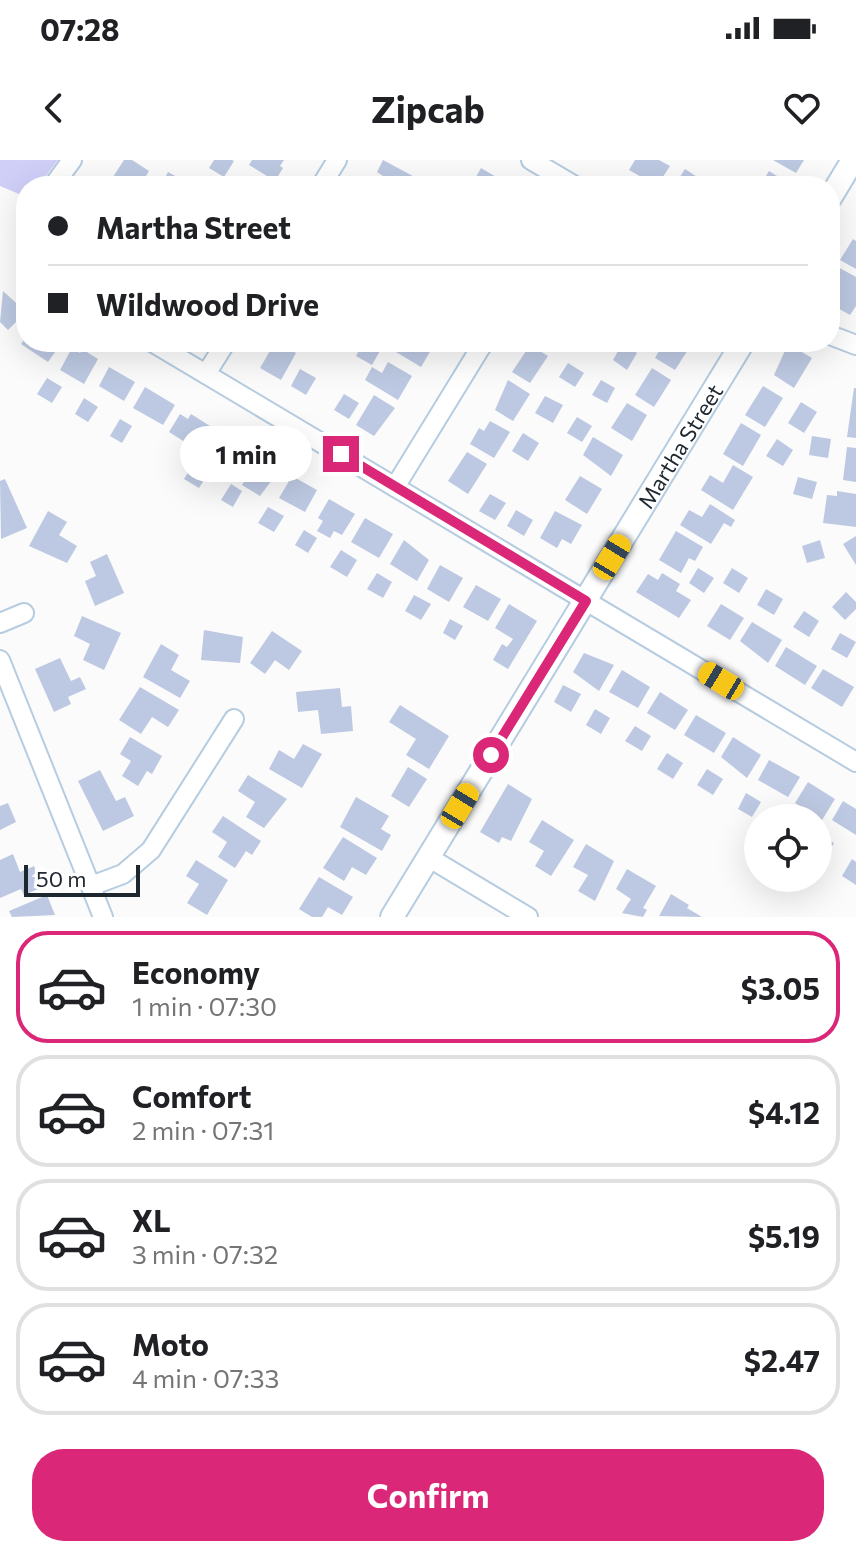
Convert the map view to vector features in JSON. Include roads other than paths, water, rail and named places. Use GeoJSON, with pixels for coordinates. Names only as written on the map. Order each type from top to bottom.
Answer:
{"type":"FeatureCollection","features":[{"type":"Feature","properties":{"kind":"street"},"geometry":{"type":"LineString","coordinates":[[531,160],[558,176]]}},
{"type":"Feature","properties":{"kind":"street"},"geometry":{"type":"LineString","coordinates":[[840,181],[853,160]]}},
{"type":"Feature","properties":{"kind":"street"},"geometry":{"type":"LineString","coordinates":[[169,352],[856,762]]}},
{"type":"Feature","properties":{"kind":"street"},"geometry":{"type":"LineString","coordinates":[[206,374],[220,352]]}},
{"type":"Feature","properties":{"kind":"street"},"geometry":{"type":"LineString","coordinates":[[395,487],[478,352]]}},
{"type":"Feature","properties":{"kind":"street","name":"Martha Street"},"geometry":{"type":"LineString","coordinates":[[392,917],[737,352]]}},
{"type":"Feature","properties":{"kind":"street"},"geometry":{"type":"LineString","coordinates":[[0,623],[24,613]]}},
{"type":"Feature","properties":{"kind":"street"},"geometry":{"type":"LineString","coordinates":[[0,660],[103,917]]}},
{"type":"Feature","properties":{"kind":"street"},"geometry":{"type":"LineString","coordinates":[[91,886],[123,874],[151,850],[234,719]]}},
{"type":"Feature","properties":{"kind":"street"},"geometry":{"type":"LineString","coordinates":[[428,857],[528,917]]}}]}
